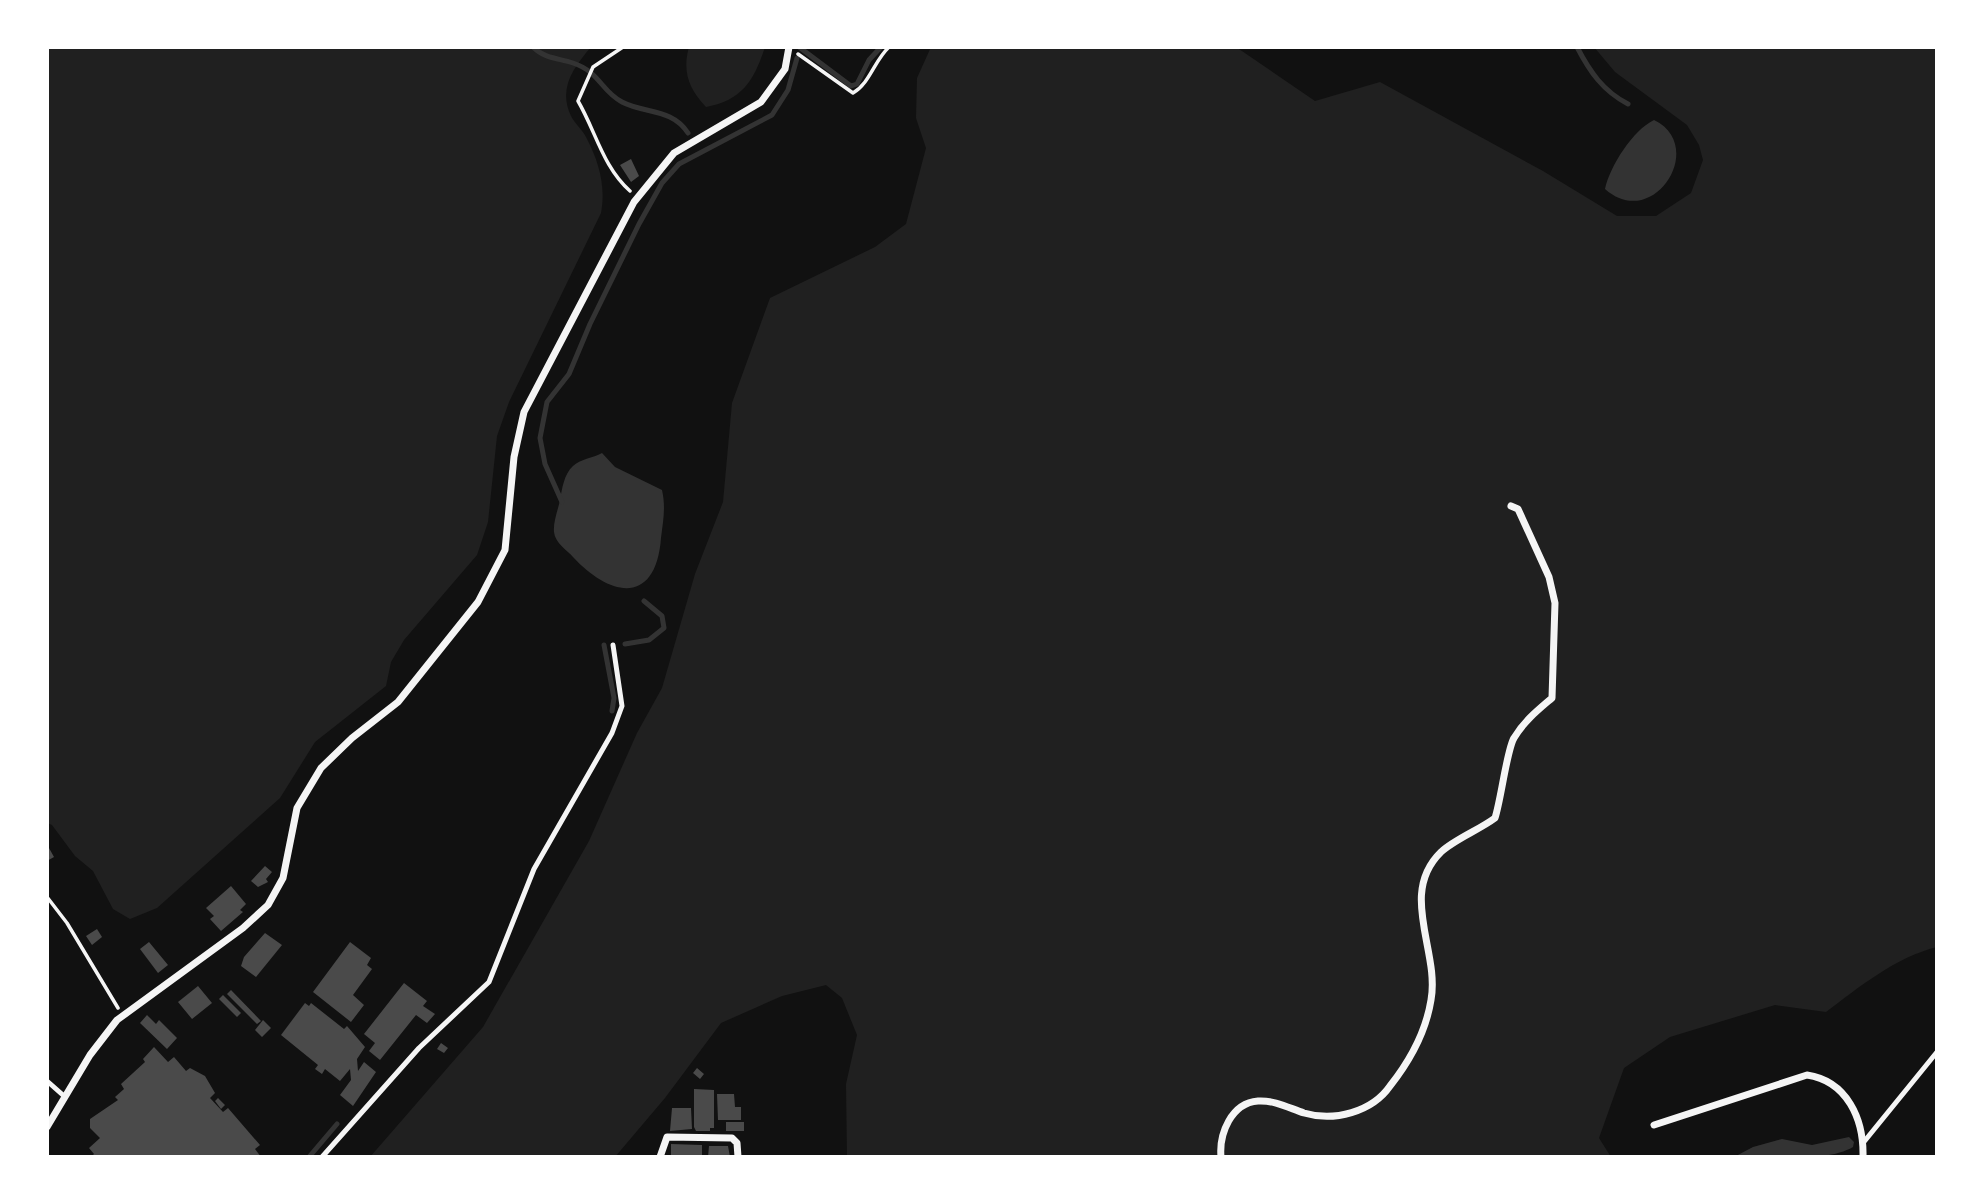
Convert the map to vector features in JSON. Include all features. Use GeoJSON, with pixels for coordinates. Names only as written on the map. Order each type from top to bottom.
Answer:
{"type":"FeatureCollection","features":[{"type":"Feature","properties":{"kind":"street"},"geometry":{"type":"LineString","coordinates":[[48,1123],[90,1055],[123,1016],[243,928],[268,905],[283,878],[297,808],[321,768],[352,738],[398,702],[478,602],[505,550],[514,457],[524,412],[637,197],[674,153],[761,102],[785,69],[789,47]]}},
{"type":"Feature","properties":{"kind":"street"},"geometry":{"type":"LineString","coordinates":[[1221,1157],[1220,1142],[1227,1123],[1238,1110],[1256,1101],[1281,1104],[1322,1116],[1335,1117],[1360,1110],[1388,1090],[1413,1053],[1431,1000],[1431,960],[1420,897],[1430,867],[1442,851],[1495,818],[1504,789],[1512,740],[1530,717],[1552,698],[1555,603],[1549,577],[1518,509],[1511,506]]}},
{"type":"Feature","properties":{"kind":"street"},"geometry":{"type":"LineString","coordinates":[[1654,1125],[1807,1075],[1826,1078],[1848,1098],[1864,1133],[1863,1157]]}},
{"type":"Feature","properties":{"kind":"street"},"geometry":{"type":"LineString","coordinates":[[660,1157],[667,1137],[732,1138],[737,1143],[738,1157]]}},
{"type":"Feature","properties":{"kind":"lane"},"geometry":{"type":"LineString","coordinates":[[322,1157],[419,1048],[489,982],[534,869],[616,724],[622,706],[613,645]]}},
{"type":"Feature","properties":{"kind":"lane"},"geometry":{"type":"LineString","coordinates":[[1863,1143],[1937,1052]]}},
{"type":"Feature","properties":{"kind":"lane"},"geometry":{"type":"LineString","coordinates":[[47,1081],[64,1097]]}},
{"type":"Feature","properties":{"kind":"path"},"geometry":{"type":"LineString","coordinates":[[623,47],[593,67],[584,82],[578,102],[592,125],[601,153],[618,180],[637,197]]}},
{"type":"Feature","properties":{"kind":"path"},"geometry":{"type":"LineString","coordinates":[[789,47],[853,93],[862,87],[876,59],[889,47]]}},
{"type":"Feature","properties":{"kind":"path"},"geometry":{"type":"LineString","coordinates":[[47,897],[67,923],[123,1016]]}},
{"type":"Feature","properties":{"kind":"shaded area"},"geometry":{"type":"Polygon","coordinates":[[[47,47],[591,47],[569,79],[566,97],[571,116],[585,136],[598,166],[603,194],[601,213],[509,402],[497,436],[488,522],[477,555],[404,640],[391,662],[386,686],[315,742],[280,798],[157,908],[130,919],[113,909],[93,871],[75,856],[52,825],[47,823],[47,47]]]}},
{"type":"Feature","properties":{"kind":"shaded area"},"geometry":{"type":"Polygon","coordinates":[[[689,47],[765,47],[745,87],[729,99],[706,107],[688,80],[686,64],[689,47]]]}},
{"type":"Feature","properties":{"kind":"shaded area"},"geometry":{"type":"Polygon","coordinates":[[[931,47],[1236,47],[1315,101],[1380,82],[1543,171],[1617,216],[1656,216],[1691,193],[1703,160],[1699,145],[1687,125],[1615,72],[1594,47],[1937,47],[1937,947],[1893,965],[1826,1012],[1775,1005],[1670,1037],[1624,1068],[1599,1138],[1611,1157],[847,1157],[846,1084],[857,1035],[842,998],[826,985],[782,996],[721,1023],[665,1098],[615,1157],[370,1157],[483,1027],[589,841],[637,733],[662,688],[695,574],[723,502],[732,403],[770,298],[875,247],[906,224],[926,148],[916,118],[917,78],[931,47]]]}},
{"type":"Feature","properties":{"kind":"shaded area"},"geometry":{"type":"Polygon","coordinates":[[[1654,120],[1669,132],[1676,148],[1675,165],[1668,180],[1656,193],[1640,200],[1623,199],[1605,189],[1608,180],[1617,160],[1631,140],[1654,120]]]}},
{"type":"Feature","properties":{"kind":"shaded area"},"geometry":{"type":"Polygon","coordinates":[[[602,453],[615,467],[662,490],[664,514],[657,560],[650,575],[641,584],[629,588],[616,587],[587,571],[559,543],[554,532],[567,473],[583,460],[602,453]]]}},
{"type":"Feature","properties":{"kind":"shaded area"},"geometry":{"type":"Polygon","coordinates":[[[1849,1137],[1854,1142],[1853,1147],[1828,1155],[1795,1158],[1734,1157],[1753,1147],[1782,1139],[1812,1145],[1849,1137]]]}},
{"type":"Feature","properties":{"kind":"building"},"geometry":{"type":"Polygon","coordinates":[[[631,159],[639,176],[631,182],[620,165],[631,159]]]}},
{"type":"Feature","properties":{"kind":"building"},"geometry":{"type":"Polygon","coordinates":[[[49,848],[54,857],[47,861],[47,849],[49,848]]]}},
{"type":"Feature","properties":{"kind":"building"},"geometry":{"type":"Polygon","coordinates":[[[265,866],[272,872],[266,879],[268,882],[258,887],[251,881],[265,866]]]}},
{"type":"Feature","properties":{"kind":"building"},"geometry":{"type":"Polygon","coordinates":[[[231,886],[246,904],[240,910],[243,912],[221,931],[210,919],[214,916],[206,908],[231,886]]]}},
{"type":"Feature","properties":{"kind":"building"},"geometry":{"type":"Polygon","coordinates":[[[97,929],[102,937],[92,945],[86,936],[97,929]]]}},
{"type":"Feature","properties":{"kind":"building"},"geometry":{"type":"Polygon","coordinates":[[[265,933],[282,945],[256,977],[241,966],[244,957],[265,933]]]}},
{"type":"Feature","properties":{"kind":"building"},"geometry":{"type":"Polygon","coordinates":[[[149,942],[168,965],[158,973],[140,949],[149,942]]]}},
{"type":"Feature","properties":{"kind":"building"},"geometry":{"type":"Polygon","coordinates":[[[350,942],[371,958],[367,965],[372,969],[353,995],[364,1005],[351,1022],[313,992],[350,942]]]}},
{"type":"Feature","properties":{"kind":"building"},"geometry":{"type":"Polygon","coordinates":[[[404,983],[427,1001],[423,1006],[435,1014],[427,1023],[416,1015],[380,1060],[369,1051],[375,1043],[364,1034],[404,983]]]}},
{"type":"Feature","properties":{"kind":"building"},"geometry":{"type":"Polygon","coordinates":[[[198,986],[212,1003],[192,1019],[178,1002],[198,986]]]}},
{"type":"Feature","properties":{"kind":"building"},"geometry":{"type":"Polygon","coordinates":[[[231,990],[261,1021],[257,1024],[227,994],[231,990]]]}},
{"type":"Feature","properties":{"kind":"building"},"geometry":{"type":"Polygon","coordinates":[[[223,995],[241,1013],[237,1017],[219,999],[223,995]]]}},
{"type":"Feature","properties":{"kind":"building"},"geometry":{"type":"Polygon","coordinates":[[[305,1003],[309,1006],[311,1003],[344,1029],[347,1026],[365,1047],[357,1059],[358,1071],[364,1062],[376,1072],[353,1106],[340,1095],[351,1080],[350,1069],[340,1081],[325,1069],[322,1074],[315,1069],[318,1065],[281,1035],[305,1003]]]}},
{"type":"Feature","properties":{"kind":"building"},"geometry":{"type":"Polygon","coordinates":[[[147,1015],[156,1024],[159,1020],[177,1038],[167,1049],[140,1023],[147,1015]]]}},
{"type":"Feature","properties":{"kind":"building"},"geometry":{"type":"Polygon","coordinates":[[[263,1020],[271,1028],[262,1037],[255,1030],[263,1020]]]}},
{"type":"Feature","properties":{"kind":"building"},"geometry":{"type":"Polygon","coordinates":[[[441,1043],[448,1048],[444,1053],[437,1049],[441,1043]]]}},
{"type":"Feature","properties":{"kind":"building"},"geometry":{"type":"Polygon","coordinates":[[[154,1047],[168,1062],[174,1057],[186,1071],[190,1068],[205,1076],[215,1093],[210,1098],[223,1112],[228,1108],[260,1145],[255,1149],[261,1157],[91,1157],[94,1154],[89,1148],[100,1138],[90,1128],[90,1119],[118,1100],[115,1097],[124,1089],[121,1084],[145,1062],[143,1059],[154,1047]]]}},
{"type":"Feature","properties":{"kind":"building"},"geometry":{"type":"Polygon","coordinates":[[[697,1068],[704,1074],[700,1079],[693,1073],[697,1068]]]}},
{"type":"Feature","properties":{"kind":"building"},"geometry":{"type":"Polygon","coordinates":[[[694,1089],[714,1090],[714,1128],[710,1128],[710,1131],[696,1131],[694,1127],[694,1089]]]}},
{"type":"Feature","properties":{"kind":"building"},"geometry":{"type":"Polygon","coordinates":[[[717,1094],[734,1094],[735,1107],[741,1107],[741,1120],[718,1120],[717,1094]]]}},
{"type":"Feature","properties":{"kind":"building"},"geometry":{"type":"Polygon","coordinates":[[[218,1098],[225,1105],[221,1109],[215,1101],[218,1098]]]}},
{"type":"Feature","properties":{"kind":"building"},"geometry":{"type":"Polygon","coordinates":[[[672,1108],[691,1108],[692,1129],[670,1131],[672,1108]]]}},
{"type":"Feature","properties":{"kind":"building"},"geometry":{"type":"Polygon","coordinates":[[[726,1122],[744,1122],[744,1131],[726,1131],[726,1122]]]}},
{"type":"Feature","properties":{"kind":"building"},"geometry":{"type":"Polygon","coordinates":[[[671,1144],[702,1145],[702,1157],[671,1157],[671,1144]]]}},
{"type":"Feature","properties":{"kind":"building"},"geometry":{"type":"Polygon","coordinates":[[[709,1146],[728,1146],[730,1157],[708,1157],[709,1146]]]}},
{"type":"Feature","properties":{"kind":"waterway"},"geometry":{"type":"LineString","coordinates":[[533,47],[547,56],[582,67],[595,76],[615,98],[631,106],[666,115],[682,125],[688,133]]}},
{"type":"Feature","properties":{"kind":"waterway"},"geometry":{"type":"LineString","coordinates":[[799,47],[851,86],[857,84],[869,60],[881,47]]}},
{"type":"Feature","properties":{"kind":"waterway"},"geometry":{"type":"LineString","coordinates":[[1577,47],[1598,80],[1628,104]]}},
{"type":"Feature","properties":{"kind":"waterway"},"geometry":{"type":"LineString","coordinates":[[562,502],[545,464],[540,438],[547,402],[569,374],[590,324],[639,224],[662,183],[679,164],[772,115],[788,90],[797,58]]}},
{"type":"Feature","properties":{"kind":"waterway"},"geometry":{"type":"LineString","coordinates":[[625,644],[649,640],[664,628],[662,616],[644,601]]}},
{"type":"Feature","properties":{"kind":"waterway"},"geometry":{"type":"LineString","coordinates":[[604,645],[614,698],[612,711]]}},
{"type":"Feature","properties":{"kind":"waterway"},"geometry":{"type":"LineString","coordinates":[[309,1157],[337,1124]]}}]}
